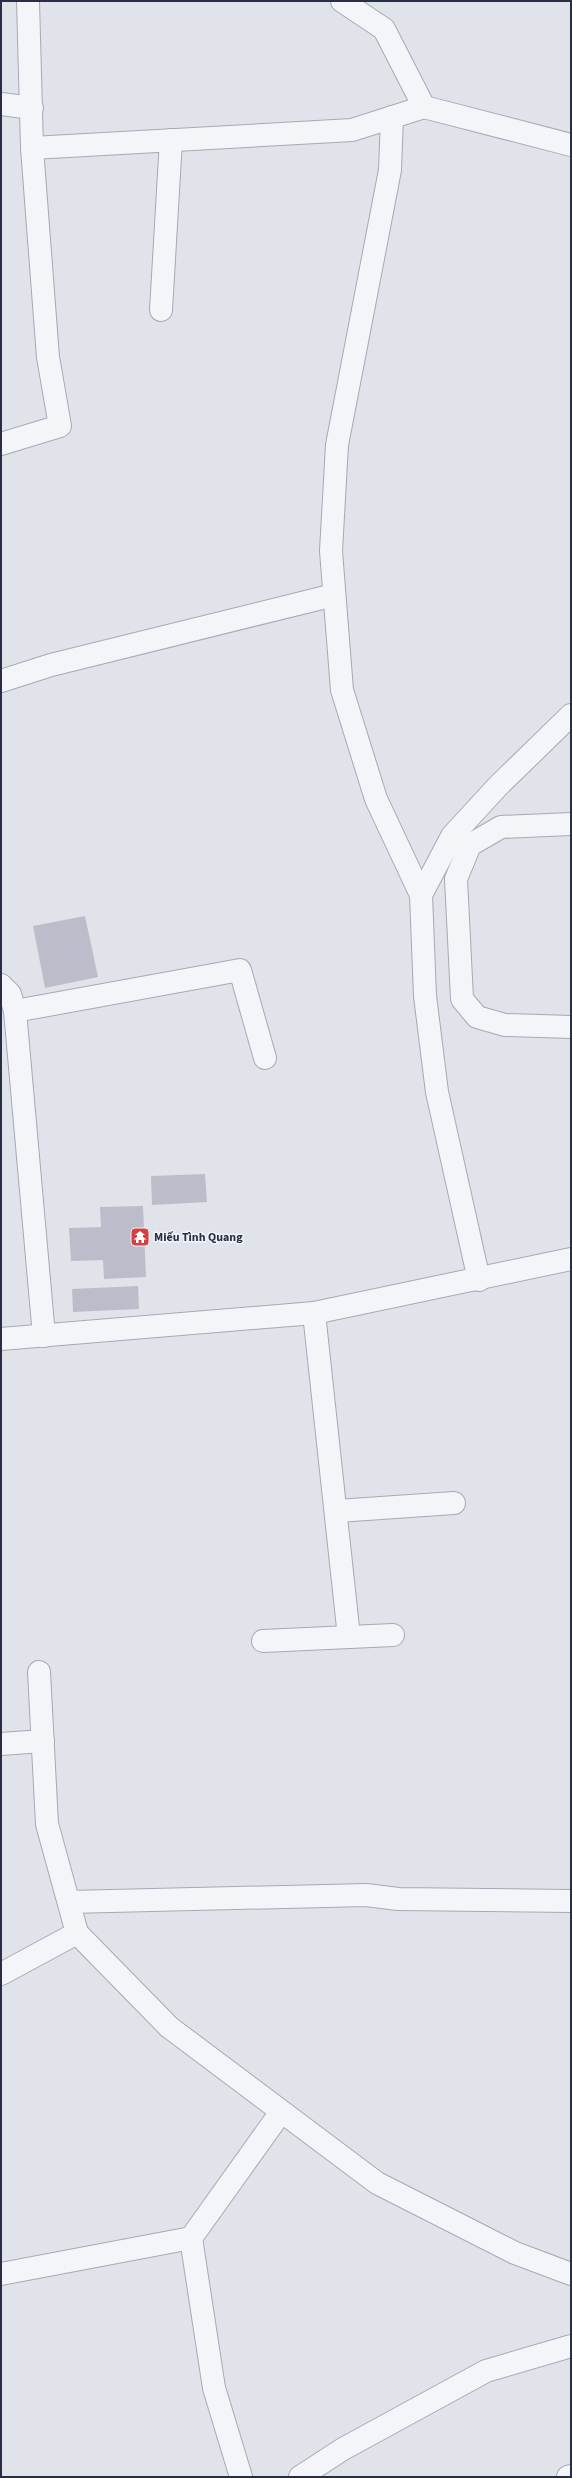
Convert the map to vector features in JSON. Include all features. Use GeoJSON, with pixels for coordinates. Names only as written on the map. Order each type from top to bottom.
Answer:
{"type":"FeatureCollection","features":[{"type":"Feature","properties":{"kind":"street"},"geometry":{"type":"LineString","coordinates":[[1,444],[60,426],[48,357],[32,148],[28,1]]}},
{"type":"Feature","properties":{"kind":"street"},"geometry":{"type":"LineString","coordinates":[[342,1],[384,29],[424,107]]}},
{"type":"Feature","properties":{"kind":"street"},"geometry":{"type":"LineString","coordinates":[[1,104],[32,108]]}},
{"type":"Feature","properties":{"kind":"street"},"geometry":{"type":"LineString","coordinates":[[32,148],[352,130],[424,107],[571,145]]}},
{"type":"Feature","properties":{"kind":"street"},"geometry":{"type":"LineString","coordinates":[[392,117],[390,170],[337,445],[330,551],[342,690],[376,799],[421,895],[425,996],[437,1092],[479,1280]]}},
{"type":"Feature","properties":{"kind":"street"},"geometry":{"type":"LineString","coordinates":[[161,310],[171,140]]}},
{"type":"Feature","properties":{"kind":"street"},"geometry":{"type":"LineString","coordinates":[[1,681],[51,665],[334,595]]}},
{"type":"Feature","properties":{"kind":"street"},"geometry":{"type":"LineString","coordinates":[[421,895],[452,836],[498,786],[571,715]]}},
{"type":"Feature","properties":{"kind":"street"},"geometry":{"type":"LineString","coordinates":[[571,824],[501,827],[470,845],[456,879],[462,999],[477,1016],[505,1025],[571,1027]]}},
{"type":"Feature","properties":{"kind":"street"},"geometry":{"type":"LineString","coordinates":[[15,1011],[240,970],[265,1058]]}},
{"type":"Feature","properties":{"kind":"street"},"geometry":{"type":"LineString","coordinates":[[1,985],[10,994],[15,1011],[44,1336]]}},
{"type":"Feature","properties":{"kind":"street"},"geometry":{"type":"LineString","coordinates":[[1,1339],[314,1313],[479,1280],[571,1259]]}},
{"type":"Feature","properties":{"kind":"street"},"geometry":{"type":"LineString","coordinates":[[314,1313],[337,1511],[349,1637]]}},
{"type":"Feature","properties":{"kind":"street"},"geometry":{"type":"LineString","coordinates":[[337,1511],[454,1503]]}},
{"type":"Feature","properties":{"kind":"street"},"geometry":{"type":"LineString","coordinates":[[263,1641],[393,1635]]}},
{"type":"Feature","properties":{"kind":"street"},"geometry":{"type":"LineString","coordinates":[[40,1672],[48,1824],[77,1933],[169,2027],[377,2183],[515,2253],[571,2274]]}},
{"type":"Feature","properties":{"kind":"street"},"geometry":{"type":"LineString","coordinates":[[1,1744],[43,1741]]}},
{"type":"Feature","properties":{"kind":"street"},"geometry":{"type":"LineString","coordinates":[[69,1902],[366,1895],[398,1900],[571,1901]]}},
{"type":"Feature","properties":{"kind":"street"},"geometry":{"type":"LineString","coordinates":[[1,1974],[77,1933]]}},
{"type":"Feature","properties":{"kind":"street"},"geometry":{"type":"LineString","coordinates":[[1,2274],[191,2238],[281,2112]]}},
{"type":"Feature","properties":{"kind":"street"},"geometry":{"type":"LineString","coordinates":[[191,2238],[214,2388],[241,2477]]}},
{"type":"Feature","properties":{"kind":"street"},"geometry":{"type":"LineString","coordinates":[[300,2477],[343,2449],[486,2371],[571,2346]]}},
{"type":"Feature","properties":{"kind":"building"},"geometry":{"type":"Polygon","coordinates":[[[85,916],[98,977],[45,988],[33,926],[85,916]]]}},
{"type":"Feature","properties":{"kind":"building"},"geometry":{"type":"Polygon","coordinates":[[[205,1174],[207,1202],[152,1205],[151,1176],[205,1174]]]}},
{"type":"Feature","properties":{"kind":"building"},"geometry":{"type":"Polygon","coordinates":[[[143,1206],[146,1277],[104,1279],[103,1260],[71,1261],[69,1228],[101,1227],[100,1207],[143,1206]]]}},
{"type":"Feature","properties":{"kind":"building"},"geometry":{"type":"Polygon","coordinates":[[[138,1286],[139,1309],[73,1312],[72,1289],[138,1286]]]}},
{"type":"Feature","properties":{"kind":"place","name":"Miếu Tình Quang"},"geometry":{"type":"Point","coordinates":[140,1237]}}]}
